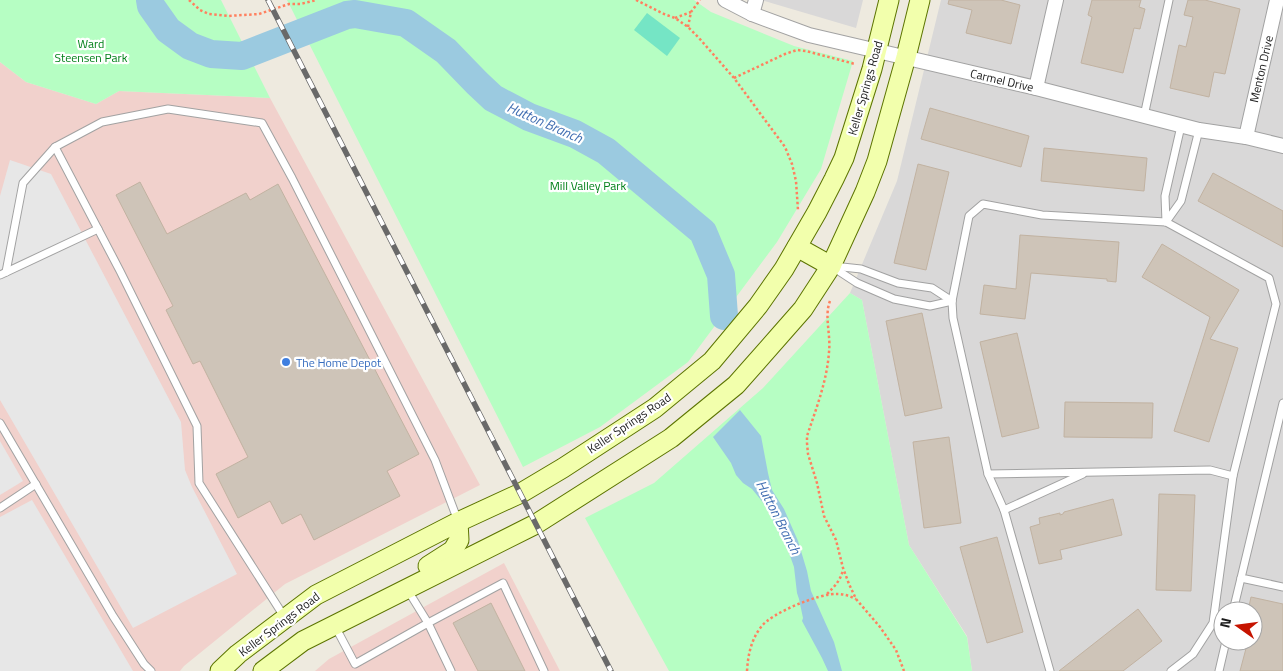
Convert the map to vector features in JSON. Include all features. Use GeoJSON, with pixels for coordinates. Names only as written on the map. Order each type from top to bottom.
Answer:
{"type":"FeatureCollection","features":[{"type":"Feature","properties":{"kind":"main road","name":"Keller Springs Road"},"geometry":{"type":"LineString","coordinates":[[220,671],[238,654],[316,595],[458,522],[520,493],[571,463],[655,408],[712,361],[758,306],[784,269],[817,212],[844,158],[877,51],[889,0]]}},
{"type":"Feature","properties":{"kind":"main road"},"geometry":{"type":"LineString","coordinates":[[263,671],[303,641],[536,524],[671,438],[736,384],[803,309],[831,266],[877,161],[920,0]]}},
{"type":"Feature","properties":{"kind":"main road"},"geometry":{"type":"LineString","coordinates":[[797,247],[831,266]]}},
{"type":"Feature","properties":{"kind":"main road"},"geometry":{"type":"LineString","coordinates":[[407,588],[424,568],[453,550],[459,540],[458,522]]}},
{"type":"Feature","properties":{"kind":"street","name":"Carmel Drive"},"geometry":{"type":"LineString","coordinates":[[725,0],[754,7],[809,35],[1036,88],[1180,126],[1246,137],[1283,146]]}},
{"type":"Feature","properties":{"kind":"street"},"geometry":{"type":"LineString","coordinates":[[1036,88],[1056,0]]}},
{"type":"Feature","properties":{"kind":"street","name":"Menton Drive"},"geometry":{"type":"LineString","coordinates":[[1246,137],[1276,0]]}},
{"type":"Feature","properties":{"kind":"lane"},"geometry":{"type":"LineString","coordinates":[[1144,116],[1169,0]]}},
{"type":"Feature","properties":{"kind":"lane"},"geometry":{"type":"LineString","coordinates":[[3,273],[23,183],[55,147],[102,122],[168,109],[262,123],[292,178],[435,460],[458,522]]}},
{"type":"Feature","properties":{"kind":"lane"},"geometry":{"type":"LineString","coordinates":[[1166,222],[1165,196],[1180,126]]}},
{"type":"Feature","properties":{"kind":"lane"},"geometry":{"type":"LineString","coordinates":[[1166,222],[1181,201],[1199,130]]}},
{"type":"Feature","properties":{"kind":"lane"},"geometry":{"type":"LineString","coordinates":[[55,147],[197,426],[199,483],[285,618]]}},
{"type":"Feature","properties":{"kind":"lane"},"geometry":{"type":"LineString","coordinates":[[1050,671],[1004,510],[988,474],[953,318],[952,300],[969,216],[983,204],[1042,215],[1166,222],[1270,278],[1276,304],[1232,476],[1213,622],[1193,654],[1171,671]]}},
{"type":"Feature","properties":{"kind":"lane"},"geometry":{"type":"LineString","coordinates":[[3,273],[98,229]]}},
{"type":"Feature","properties":{"kind":"lane"},"geometry":{"type":"LineString","coordinates":[[831,266],[857,283],[894,299],[930,306],[952,300]]}},
{"type":"Feature","properties":{"kind":"lane"},"geometry":{"type":"LineString","coordinates":[[831,266],[862,269],[898,283],[932,288],[952,300]]}},
{"type":"Feature","properties":{"kind":"lane"},"geometry":{"type":"LineString","coordinates":[[1235,601],[1283,403]]}},
{"type":"Feature","properties":{"kind":"lane"},"geometry":{"type":"LineString","coordinates":[[0,422],[113,616],[150,671]]}},
{"type":"Feature","properties":{"kind":"lane"},"geometry":{"type":"LineString","coordinates":[[988,474],[1210,470],[1232,476]]}},
{"type":"Feature","properties":{"kind":"lane"},"geometry":{"type":"LineString","coordinates":[[1004,510],[1086,472]]}},
{"type":"Feature","properties":{"kind":"lane"},"geometry":{"type":"LineString","coordinates":[[0,508],[36,484]]}},
{"type":"Feature","properties":{"kind":"lane"},"geometry":{"type":"LineString","coordinates":[[1241,578],[1283,587]]}},
{"type":"Feature","properties":{"kind":"lane"},"geometry":{"type":"LineString","coordinates":[[335,626],[354,664],[428,622],[503,583],[544,671]]}},
{"type":"Feature","properties":{"kind":"lane"},"geometry":{"type":"LineString","coordinates":[[407,588],[428,622],[452,671]]}},
{"type":"Feature","properties":{"kind":"lane"},"geometry":{"type":"LineString","coordinates":[[1219,671],[1224,651]]}},
{"type":"Feature","properties":{"kind":"path"},"geometry":{"type":"LineString","coordinates":[[189,0],[200,10],[210,14],[228,16],[259,14],[289,4],[310,3],[316,0]]}},
{"type":"Feature","properties":{"kind":"path"},"geometry":{"type":"LineString","coordinates":[[636,0],[674,18],[688,27],[734,78],[785,147],[796,181],[797,217]]}},
{"type":"Feature","properties":{"kind":"path"},"geometry":{"type":"LineString","coordinates":[[688,27],[692,12],[700,0]]}},
{"type":"Feature","properties":{"kind":"path"},"geometry":{"type":"LineString","coordinates":[[674,18],[692,12]]}},
{"type":"Feature","properties":{"kind":"path"},"geometry":{"type":"LineString","coordinates":[[734,78],[797,50],[855,64]]}},
{"type":"Feature","properties":{"kind":"path"},"geometry":{"type":"LineString","coordinates":[[831,298],[827,311],[830,343],[826,372],[806,443],[808,454],[818,483],[824,516],[836,540],[843,568],[856,599],[880,627],[896,650],[904,671]]}},
{"type":"Feature","properties":{"kind":"path"},"geometry":{"type":"LineString","coordinates":[[747,671],[750,649],[761,626],[778,614],[826,594],[835,587],[840,579],[843,568]]}},
{"type":"Feature","properties":{"kind":"path"},"geometry":{"type":"LineString","coordinates":[[826,594],[847,595],[856,599]]}},
{"type":"Feature","properties":{"kind":"shaded area"},"geometry":{"type":"Polygon","coordinates":[[[761,0],[863,0],[856,28],[761,0]]]}},
{"type":"Feature","properties":{"kind":"shaded area"},"geometry":{"type":"Polygon","coordinates":[[[941,0],[1283,0],[1283,671],[972,671],[967,636],[909,545],[862,300],[850,293],[897,181],[941,0]]]}},
{"type":"Feature","properties":{"kind":"shaded area"},"geometry":{"type":"Polygon","coordinates":[[[0,62],[26,82],[96,104],[119,91],[270,98],[480,485],[285,584],[180,671],[0,671],[0,62]]]}},
{"type":"Feature","properties":{"kind":"shaded area"},"geometry":{"type":"Polygon","coordinates":[[[10,160],[51,174],[181,422],[185,470],[237,574],[133,628],[0,400],[0,196],[10,160]]]}},
{"type":"Feature","properties":{"kind":"shaded area"},"geometry":{"type":"Polygon","coordinates":[[[0,441],[23,481],[0,495],[0,441]]]}},
{"type":"Feature","properties":{"kind":"shaded area"},"geometry":{"type":"Polygon","coordinates":[[[32,500],[133,671],[0,671],[0,517],[32,500]]]}},
{"type":"Feature","properties":{"kind":"shaded area"},"geometry":{"type":"Polygon","coordinates":[[[504,563],[560,671],[315,671],[329,659],[504,563]]]}},
{"type":"Feature","properties":{"kind":"green space","name":"Ward Steensen Park"},"geometry":{"type":"Polygon","coordinates":[[[0,0],[221,0],[270,98],[119,91],[96,104],[26,82],[0,62],[0,0]]]}},
{"type":"Feature","properties":{"kind":"green space","name":"Mill Valley Park"},"geometry":{"type":"Polygon","coordinates":[[[287,0],[694,0],[711,12],[794,46],[853,61],[821,169],[777,242],[688,362],[600,427],[523,467],[287,0]]]}},
{"type":"Feature","properties":{"kind":"green space"},"geometry":{"type":"Polygon","coordinates":[[[647,13],[680,38],[667,56],[634,30],[647,13]]]}},
{"type":"Feature","properties":{"kind":"green space"},"geometry":{"type":"Polygon","coordinates":[[[850,293],[862,300],[909,545],[967,637],[972,671],[669,671],[585,518],[654,483],[763,388],[850,293]]]}},
{"type":"Feature","properties":{"kind":"water"},"geometry":{"type":"Polygon","coordinates":[[[740,410],[761,436],[772,490],[784,509],[798,541],[811,591],[834,642],[842,671],[828,671],[802,621],[794,567],[788,550],[765,505],[752,489],[736,475],[731,463],[713,437],[740,410]]]}},
{"type":"Feature","properties":{"kind":"building"},"geometry":{"type":"Polygon","coordinates":[[[949,0],[1001,0],[1020,5],[1011,44],[966,33],[972,10],[948,4],[949,0]]]}},
{"type":"Feature","properties":{"kind":"building"},"geometry":{"type":"Polygon","coordinates":[[[1092,0],[1141,0],[1139,7],[1145,9],[1140,29],[1134,28],[1123,73],[1081,63],[1092,17],[1088,15],[1092,0]]]}},
{"type":"Feature","properties":{"kind":"building"},"geometry":{"type":"Polygon","coordinates":[[[1188,0],[1205,0],[1240,9],[1225,74],[1214,72],[1209,97],[1170,88],[1179,45],[1186,47],[1193,17],[1184,15],[1188,0]]]}},
{"type":"Feature","properties":{"kind":"building"},"geometry":{"type":"Polygon","coordinates":[[[930,108],[1029,136],[1021,167],[921,139],[930,108]]]}},
{"type":"Feature","properties":{"kind":"building"},"geometry":{"type":"Polygon","coordinates":[[[1044,148],[1147,158],[1144,191],[1041,181],[1044,148]]]}},
{"type":"Feature","properties":{"kind":"building"},"geometry":{"type":"Polygon","coordinates":[[[918,164],[949,172],[926,270],[894,263],[918,164]]]}},
{"type":"Feature","properties":{"kind":"building"},"geometry":{"type":"Polygon","coordinates":[[[1213,173],[1283,211],[1283,247],[1198,201],[1213,173]]]}},
{"type":"Feature","properties":{"kind":"building","name":"The Home Depot"},"geometry":{"type":"Polygon","coordinates":[[[140,182],[167,234],[246,193],[250,200],[278,184],[419,454],[387,471],[400,496],[314,540],[301,514],[282,524],[270,501],[238,518],[216,474],[248,457],[200,361],[193,364],[166,310],[173,306],[116,195],[140,182]]]}},
{"type":"Feature","properties":{"kind":"building"},"geometry":{"type":"Polygon","coordinates":[[[1020,235],[1119,242],[1116,282],[1107,281],[1107,279],[1031,273],[1025,319],[980,314],[984,285],[1016,289],[1020,235]]]}},
{"type":"Feature","properties":{"kind":"building"},"geometry":{"type":"Polygon","coordinates":[[[1162,244],[1239,290],[1210,339],[1238,348],[1209,442],[1174,431],[1210,317],[1142,277],[1162,244]]]}},
{"type":"Feature","properties":{"kind":"building"},"geometry":{"type":"Polygon","coordinates":[[[922,313],[942,408],[905,416],[886,321],[922,313]]]}},
{"type":"Feature","properties":{"kind":"building"},"geometry":{"type":"Polygon","coordinates":[[[1017,333],[1039,428],[1002,437],[980,342],[1017,333]]]}},
{"type":"Feature","properties":{"kind":"building"},"geometry":{"type":"Polygon","coordinates":[[[1065,402],[1153,403],[1152,438],[1064,437],[1065,402]]]}},
{"type":"Feature","properties":{"kind":"building"},"geometry":{"type":"Polygon","coordinates":[[[949,437],[961,523],[924,528],[913,442],[949,437]]]}},
{"type":"Feature","properties":{"kind":"building"},"geometry":{"type":"Polygon","coordinates":[[[1159,494],[1195,495],[1191,591],[1156,590],[1159,494]]]}},
{"type":"Feature","properties":{"kind":"building"},"geometry":{"type":"Polygon","coordinates":[[[1113,499],[1122,535],[1060,550],[1062,559],[1039,564],[1030,527],[1040,524],[1039,518],[1060,513],[1060,515],[1064,512],[1113,499]]]}},
{"type":"Feature","properties":{"kind":"building"},"geometry":{"type":"Polygon","coordinates":[[[997,537],[1023,632],[987,643],[960,547],[997,537]]]}},
{"type":"Feature","properties":{"kind":"building"},"geometry":{"type":"Polygon","coordinates":[[[1251,597],[1283,604],[1283,671],[1240,671],[1245,651],[1263,651],[1263,601],[1250,601],[1251,597]]]}},
{"type":"Feature","properties":{"kind":"building"},"geometry":{"type":"Polygon","coordinates":[[[491,603],[525,671],[478,671],[453,623],[491,603]]]}},
{"type":"Feature","properties":{"kind":"building"},"geometry":{"type":"Polygon","coordinates":[[[1138,609],[1162,641],[1123,671],[1059,671],[1138,609]]]}},
{"type":"Feature","properties":{"kind":"waterway","name":"Hutton Branch"},"geometry":{"type":"LineString","coordinates":[[150,0],[151,6],[168,30],[190,46],[211,54],[242,56],[347,15],[355,14],[406,23],[446,51],[493,98],[529,117],[575,134],[606,151],[703,232],[721,275],[724,316]]}},
{"type":"Feature","properties":{"kind":"railway"},"geometry":{"type":"LineString","coordinates":[[268,0],[611,671]]}},
{"type":"Feature","properties":{"kind":"place","name":"The Home Depot"},"geometry":{"type":"Point","coordinates":[286,362]}}]}
